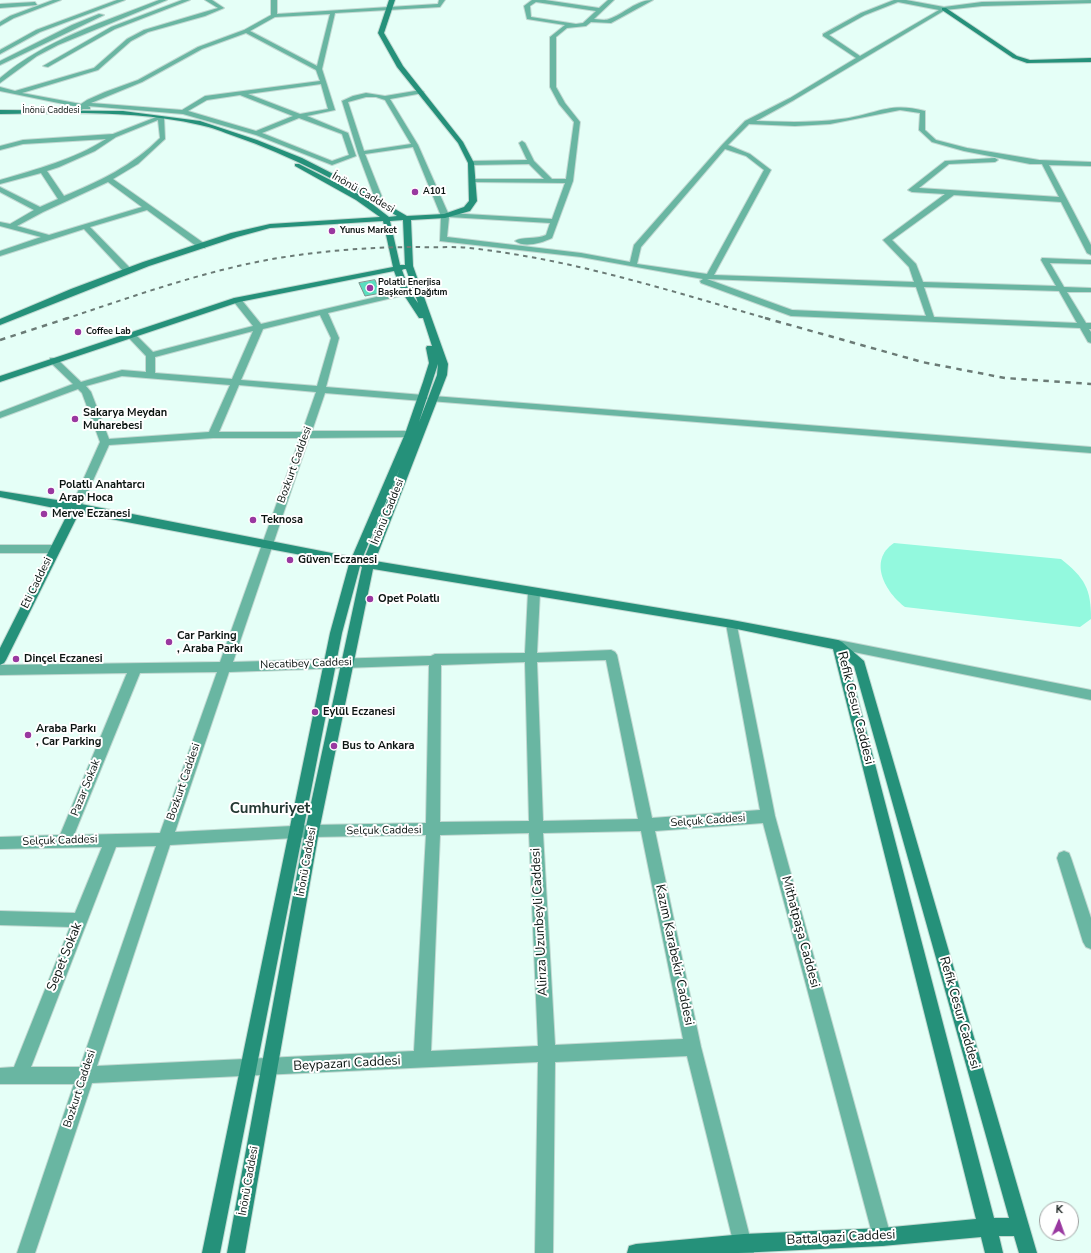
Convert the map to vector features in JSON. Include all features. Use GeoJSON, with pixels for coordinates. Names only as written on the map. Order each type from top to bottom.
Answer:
{"type":"FeatureCollection","features":[{"type":"Feature","properties":{"kind":"street"},"geometry":{"type":"LineString","coordinates":[[0,6],[37,4],[58,0]]}},
{"type":"Feature","properties":{"kind":"street"},"geometry":{"type":"LineString","coordinates":[[0,52],[38,31],[122,0]]}},
{"type":"Feature","properties":{"kind":"street"},"geometry":{"type":"LineString","coordinates":[[0,82],[12,70],[70,37],[164,0]]}},
{"type":"Feature","properties":{"kind":"street"},"geometry":{"type":"LineString","coordinates":[[46,66],[113,28],[187,0]]}},
{"type":"Feature","properties":{"kind":"street"},"geometry":{"type":"LineString","coordinates":[[16,94],[96,69],[129,40],[146,31],[203,15],[221,8],[208,0]]}},
{"type":"Feature","properties":{"kind":"street"},"geometry":{"type":"LineString","coordinates":[[274,0],[274,16]]}},
{"type":"Feature","properties":{"kind":"street"},"geometry":{"type":"LineString","coordinates":[[392,0],[381,33],[400,67],[461,143],[471,163],[473,201],[467,209],[448,216]]}},
{"type":"Feature","properties":{"kind":"street"},"geometry":{"type":"LineString","coordinates":[[77,111],[84,105],[107,93],[140,81],[200,48],[246,31],[274,16],[440,5],[442,0]]}},
{"type":"Feature","properties":{"kind":"street"},"geometry":{"type":"LineString","coordinates":[[584,25],[529,18],[527,6],[535,0],[601,10]]}},
{"type":"Feature","properties":{"kind":"street"},"geometry":{"type":"LineString","coordinates":[[443,239],[540,241],[549,236],[569,181],[577,122],[562,104],[553,87],[553,37],[566,26],[584,25],[611,0]]}},
{"type":"Feature","properties":{"kind":"street"},"geometry":{"type":"LineString","coordinates":[[590,20],[609,22],[636,6],[650,0]]}},
{"type":"Feature","properties":{"kind":"street"},"geometry":{"type":"LineString","coordinates":[[861,58],[825,35],[863,14],[898,0],[948,7],[982,4],[1091,1]]}},
{"type":"Feature","properties":{"kind":"street"},"geometry":{"type":"LineString","coordinates":[[935,0],[1020,54],[1035,58],[1091,56]]}},
{"type":"Feature","properties":{"kind":"street"},"geometry":{"type":"LineString","coordinates":[[0,24],[44,2]]}},
{"type":"Feature","properties":{"kind":"street"},"geometry":{"type":"LineString","coordinates":[[633,265],[637,247],[724,146],[747,122],[948,7]]}},
{"type":"Feature","properties":{"kind":"street"},"geometry":{"type":"LineString","coordinates":[[948,7],[1015,57],[1029,62],[1091,60]]}},
{"type":"Feature","properties":{"kind":"street"},"geometry":{"type":"LineString","coordinates":[[245,137],[298,116],[332,110],[318,69],[333,13]]}},
{"type":"Feature","properties":{"kind":"street"},"geometry":{"type":"LineString","coordinates":[[0,63],[74,26],[104,14]]}},
{"type":"Feature","properties":{"kind":"street"},"geometry":{"type":"LineString","coordinates":[[246,31],[318,69]]}},
{"type":"Feature","properties":{"kind":"street"},"geometry":{"type":"LineString","coordinates":[[70,37],[90,40]]}},
{"type":"Feature","properties":{"kind":"street"},"geometry":{"type":"LineString","coordinates":[[183,112],[204,98],[240,93],[276,94],[323,82]]}},
{"type":"Feature","properties":{"kind":"street"},"geometry":{"type":"LineString","coordinates":[[0,89],[16,94],[84,105],[183,112],[256,133],[332,163],[353,156],[345,133],[240,93]]}},
{"type":"Feature","properties":{"kind":"street"},"geometry":{"type":"LineString","coordinates":[[330,102],[345,101],[360,95],[374,95],[385,98],[421,92]]}},
{"type":"Feature","properties":{"kind":"street"},"geometry":{"type":"LineString","coordinates":[[276,94],[278,108]]}},
{"type":"Feature","properties":{"kind":"street"},"geometry":{"type":"LineString","coordinates":[[385,98],[415,145],[448,216],[443,239]]}},
{"type":"Feature","properties":{"kind":"street"},"geometry":{"type":"LineString","coordinates":[[345,101],[361,153],[380,202]]}},
{"type":"Feature","properties":{"kind":"street"},"geometry":{"type":"LineString","coordinates":[[84,105],[102,112]]}},
{"type":"Feature","properties":{"kind":"street"},"geometry":{"type":"LineString","coordinates":[[747,122],[794,124],[844,121],[892,108],[910,108],[923,112],[922,130],[934,141],[966,150],[1041,162],[1064,200],[1091,253]]}},
{"type":"Feature","properties":{"kind":"street","name":"İnönü Caddesi"},"geometry":{"type":"LineString","coordinates":[[0,112],[102,112],[198,122],[245,137],[287,154],[345,181],[407,218],[409,266],[443,364],[442,375],[410,434],[362,563],[330,663],[211,1253]]}},
{"type":"Feature","properties":{"kind":"street"},"geometry":{"type":"LineString","coordinates":[[0,182],[57,166],[93,150],[114,136],[158,119],[163,138],[152,151],[110,180],[40,210],[11,227]]}},
{"type":"Feature","properties":{"kind":"street","name":"İnönü Caddesi"},"geometry":{"type":"LineString","coordinates":[[158,119],[218,133],[285,158],[313,175],[359,198],[386,218],[397,268],[406,292],[421,315],[434,363],[428,399],[362,563],[346,662],[312,831],[236,1253]]}},
{"type":"Feature","properties":{"kind":"street"},"geometry":{"type":"LineString","coordinates":[[0,148],[24,142],[114,136]]}},
{"type":"Feature","properties":{"kind":"street"},"geometry":{"type":"LineString","coordinates":[[522,143],[531,162],[550,181]]}},
{"type":"Feature","properties":{"kind":"street"},"geometry":{"type":"LineString","coordinates":[[361,153],[415,145]]}},
{"type":"Feature","properties":{"kind":"street"},"geometry":{"type":"LineString","coordinates":[[710,276],[768,170],[748,155],[724,146]]}},
{"type":"Feature","properties":{"kind":"street"},"geometry":{"type":"LineString","coordinates":[[1064,200],[912,190],[947,162],[993,160],[1091,164]]}},
{"type":"Feature","properties":{"kind":"street"},"geometry":{"type":"LineString","coordinates":[[471,163],[531,162]]}},
{"type":"Feature","properties":{"kind":"street"},"geometry":{"type":"LineString","coordinates":[[43,170],[63,200]]}},
{"type":"Feature","properties":{"kind":"street"},"geometry":{"type":"LineString","coordinates":[[110,180],[202,246]]}},
{"type":"Feature","properties":{"kind":"street"},"geometry":{"type":"LineString","coordinates":[[473,180],[569,181]]}},
{"type":"Feature","properties":{"kind":"street"},"geometry":{"type":"LineString","coordinates":[[0,189],[40,210]]}},
{"type":"Feature","properties":{"kind":"street"},"geometry":{"type":"LineString","coordinates":[[931,319],[913,266],[887,240],[952,193]]}},
{"type":"Feature","properties":{"kind":"street"},"geometry":{"type":"LineString","coordinates":[[0,254],[49,237],[149,207]]}},
{"type":"Feature","properties":{"kind":"street"},"geometry":{"type":"LineString","coordinates":[[0,322],[128,271],[234,235],[270,226],[386,218],[448,216],[555,221]]}},
{"type":"Feature","properties":{"kind":"street"},"geometry":{"type":"LineString","coordinates":[[0,224],[49,237]]}},
{"type":"Feature","properties":{"kind":"street"},"geometry":{"type":"LineString","coordinates":[[85,226],[128,271]]}},
{"type":"Feature","properties":{"kind":"street"},"geometry":{"type":"LineString","coordinates":[[443,239],[581,255],[716,278],[1091,290]]}},
{"type":"Feature","properties":{"kind":"street"},"geometry":{"type":"LineString","coordinates":[[1091,262],[1045,260],[1087,326],[1091,340]]}},
{"type":"Feature","properties":{"kind":"street"},"geometry":{"type":"LineString","coordinates":[[0,379],[53,360],[237,300],[409,266]]}},
{"type":"Feature","properties":{"kind":"street"},"geometry":{"type":"LineString","coordinates":[[682,273],[791,313],[1087,326]]}},
{"type":"Feature","properties":{"kind":"street"},"geometry":{"type":"LineString","coordinates":[[151,355],[259,327],[406,292]]}},
{"type":"Feature","properties":{"kind":"street"},"geometry":{"type":"LineString","coordinates":[[237,300],[259,327]]}},
{"type":"Feature","properties":{"kind":"street","name":"Bozkurt Caddesi"},"geometry":{"type":"LineString","coordinates":[[26,1253],[84,1075],[321,390],[335,338],[323,312]]}},
{"type":"Feature","properties":{"kind":"street"},"geometry":{"type":"LineString","coordinates":[[213,436],[259,327]]}},
{"type":"Feature","properties":{"kind":"street"},"geometry":{"type":"LineString","coordinates":[[131,335],[151,355],[150,375]]}},
{"type":"Feature","properties":{"kind":"street"},"geometry":{"type":"LineString","coordinates":[[53,360],[86,392],[105,442],[76,507]]}},
{"type":"Feature","properties":{"kind":"street"},"geometry":{"type":"LineString","coordinates":[[0,415],[80,385],[122,373],[428,399],[1091,450]]}},
{"type":"Feature","properties":{"kind":"street"},"geometry":{"type":"LineString","coordinates":[[105,442],[213,436],[410,434]]}},
{"type":"Feature","properties":{"kind":"street"},"geometry":{"type":"LineString","coordinates":[[0,494],[76,507],[362,563],[732,624],[1091,695]]}},
{"type":"Feature","properties":{"kind":"street","name":"Eti Caddesi"},"geometry":{"type":"LineString","coordinates":[[0,660],[76,507]]}},
{"type":"Feature","properties":{"kind":"street"},"geometry":{"type":"LineString","coordinates":[[0,549],[54,550]]}},
{"type":"Feature","properties":{"kind":"street","name":"Alirıza Uzunbeyli Caddesi"},"geometry":{"type":"LineString","coordinates":[[534,592],[531,656],[536,828],[547,1053],[544,1253]]}},
{"type":"Feature","properties":{"kind":"street","name":"Mithatpaşa Caddesi"},"geometry":{"type":"LineString","coordinates":[[732,624],[768,816],[882,1237]]}},
{"type":"Feature","properties":{"kind":"street","name":"Refik Cesur Caddesi"},"geometry":{"type":"LineString","coordinates":[[838,645],[994,1253]]}},
{"type":"Feature","properties":{"kind":"street","name":"Refik Cesur Caddesi"},"geometry":{"type":"LineString","coordinates":[[838,645],[860,664],[1028,1253]]}},
{"type":"Feature","properties":{"kind":"street","name":"Necatibey Caddesi"},"geometry":{"type":"LineString","coordinates":[[0,670],[224,667],[531,656],[611,655]]}},
{"type":"Feature","properties":{"kind":"street","name":"Kazım Karabekir Caddesi"},"geometry":{"type":"LineString","coordinates":[[611,655],[693,1047],[744,1248]]}},
{"type":"Feature","properties":{"kind":"street"},"geometry":{"type":"LineString","coordinates":[[422,1060],[433,830],[435,659]]}},
{"type":"Feature","properties":{"kind":"street","name":"Pazar Sokak"},"geometry":{"type":"LineString","coordinates":[[64,842],[135,668]]}},
{"type":"Feature","properties":{"kind":"street","name":"Selçuk Caddesi"},"geometry":{"type":"LineString","coordinates":[[0,843],[165,839],[312,831],[646,825],[768,816]]}},
{"type":"Feature","properties":{"kind":"street","name":"Sepet Sokak"},"geometry":{"type":"LineString","coordinates":[[19,1075],[112,840]]}},
{"type":"Feature","properties":{"kind":"street"},"geometry":{"type":"LineString","coordinates":[[1064,858],[1091,942]]}},
{"type":"Feature","properties":{"kind":"street"},"geometry":{"type":"LineString","coordinates":[[0,918],[80,920]]}},
{"type":"Feature","properties":{"kind":"street","name":"Beypazarı Caddesi"},"geometry":{"type":"LineString","coordinates":[[0,1076],[84,1075],[693,1047]]}},
{"type":"Feature","properties":{"kind":"street","name":"Battalgazi Caddesi"},"geometry":{"type":"LineString","coordinates":[[636,1253],[744,1248],[987,1227],[1021,1227]]}},
{"type":"Feature","properties":{"kind":"green space"},"geometry":{"type":"Polygon","coordinates":[[[894,543],[1061,559],[1076,572],[1085,585],[1090,600],[1091,619],[1080,627],[905,607],[891,594],[882,576],[882,559],[886,550],[894,543]]]}},
{"type":"Feature","properties":{"kind":"building","name":"Polatlı Enerjisa Başkent Dağıtım"},"geometry":{"type":"Polygon","coordinates":[[[375,280],[381,293],[365,296],[359,283],[375,280]]]}},
{"type":"Feature","properties":{"kind":"railway"},"geometry":{"type":"LineString","coordinates":[[68,318],[190,279],[241,265],[267,260],[342,250],[457,247],[507,253],[583,268],[658,287],[769,319]]}},
{"type":"Feature","properties":{"kind":"railway"},"geometry":{"type":"LineString","coordinates":[[0,340],[68,318]]}},
{"type":"Feature","properties":{"kind":"railway"},"geometry":{"type":"LineString","coordinates":[[765,318],[922,362],[1005,378],[1091,384]]}},
{"type":"Feature","properties":{"kind":"place","name":"A101"},"geometry":{"type":"Point","coordinates":[415,192]}},
{"type":"Feature","properties":{"kind":"place","name":"Yunus Market"},"geometry":{"type":"Point","coordinates":[332,231]}},
{"type":"Feature","properties":{"kind":"place","name":"Polatlı Enerjisa Başkent Dağıtım"},"geometry":{"type":"Point","coordinates":[370,288]}},
{"type":"Feature","properties":{"kind":"place","name":"Coffee Lab"},"geometry":{"type":"Point","coordinates":[78,332]}},
{"type":"Feature","properties":{"kind":"place","name":"Sakarya Meydan Muharebesi"},"geometry":{"type":"Point","coordinates":[75,419]}},
{"type":"Feature","properties":{"kind":"place","name":"Polatlı Anahtarcı Arap Hoca"},"geometry":{"type":"Point","coordinates":[51,491]}},
{"type":"Feature","properties":{"kind":"place","name":"Merve Eczanesi"},"geometry":{"type":"Point","coordinates":[44,514]}},
{"type":"Feature","properties":{"kind":"place","name":"Teknosa"},"geometry":{"type":"Point","coordinates":[253,520]}},
{"type":"Feature","properties":{"kind":"place","name":"Güven Eczanesi"},"geometry":{"type":"Point","coordinates":[290,560]}},
{"type":"Feature","properties":{"kind":"place","name":"Opet Polatlı"},"geometry":{"type":"Point","coordinates":[370,599]}},
{"type":"Feature","properties":{"kind":"place","name":"Car Parking , Araba Parkı"},"geometry":{"type":"Point","coordinates":[169,642]}},
{"type":"Feature","properties":{"kind":"place","name":"Dinçel Eczanesi"},"geometry":{"type":"Point","coordinates":[16,659]}},
{"type":"Feature","properties":{"kind":"place","name":"Eylül Eczanesi"},"geometry":{"type":"Point","coordinates":[315,712]}},
{"type":"Feature","properties":{"kind":"place","name":"Araba Parkı , Car Parking"},"geometry":{"type":"Point","coordinates":[28,735]}},
{"type":"Feature","properties":{"kind":"place","name":"Bus to Ankara"},"geometry":{"type":"Point","coordinates":[334,746]}},
{"type":"Feature","properties":{"kind":"district","name":"Cumhuriyet"},"geometry":{"type":"Point","coordinates":[270,809]}}]}
